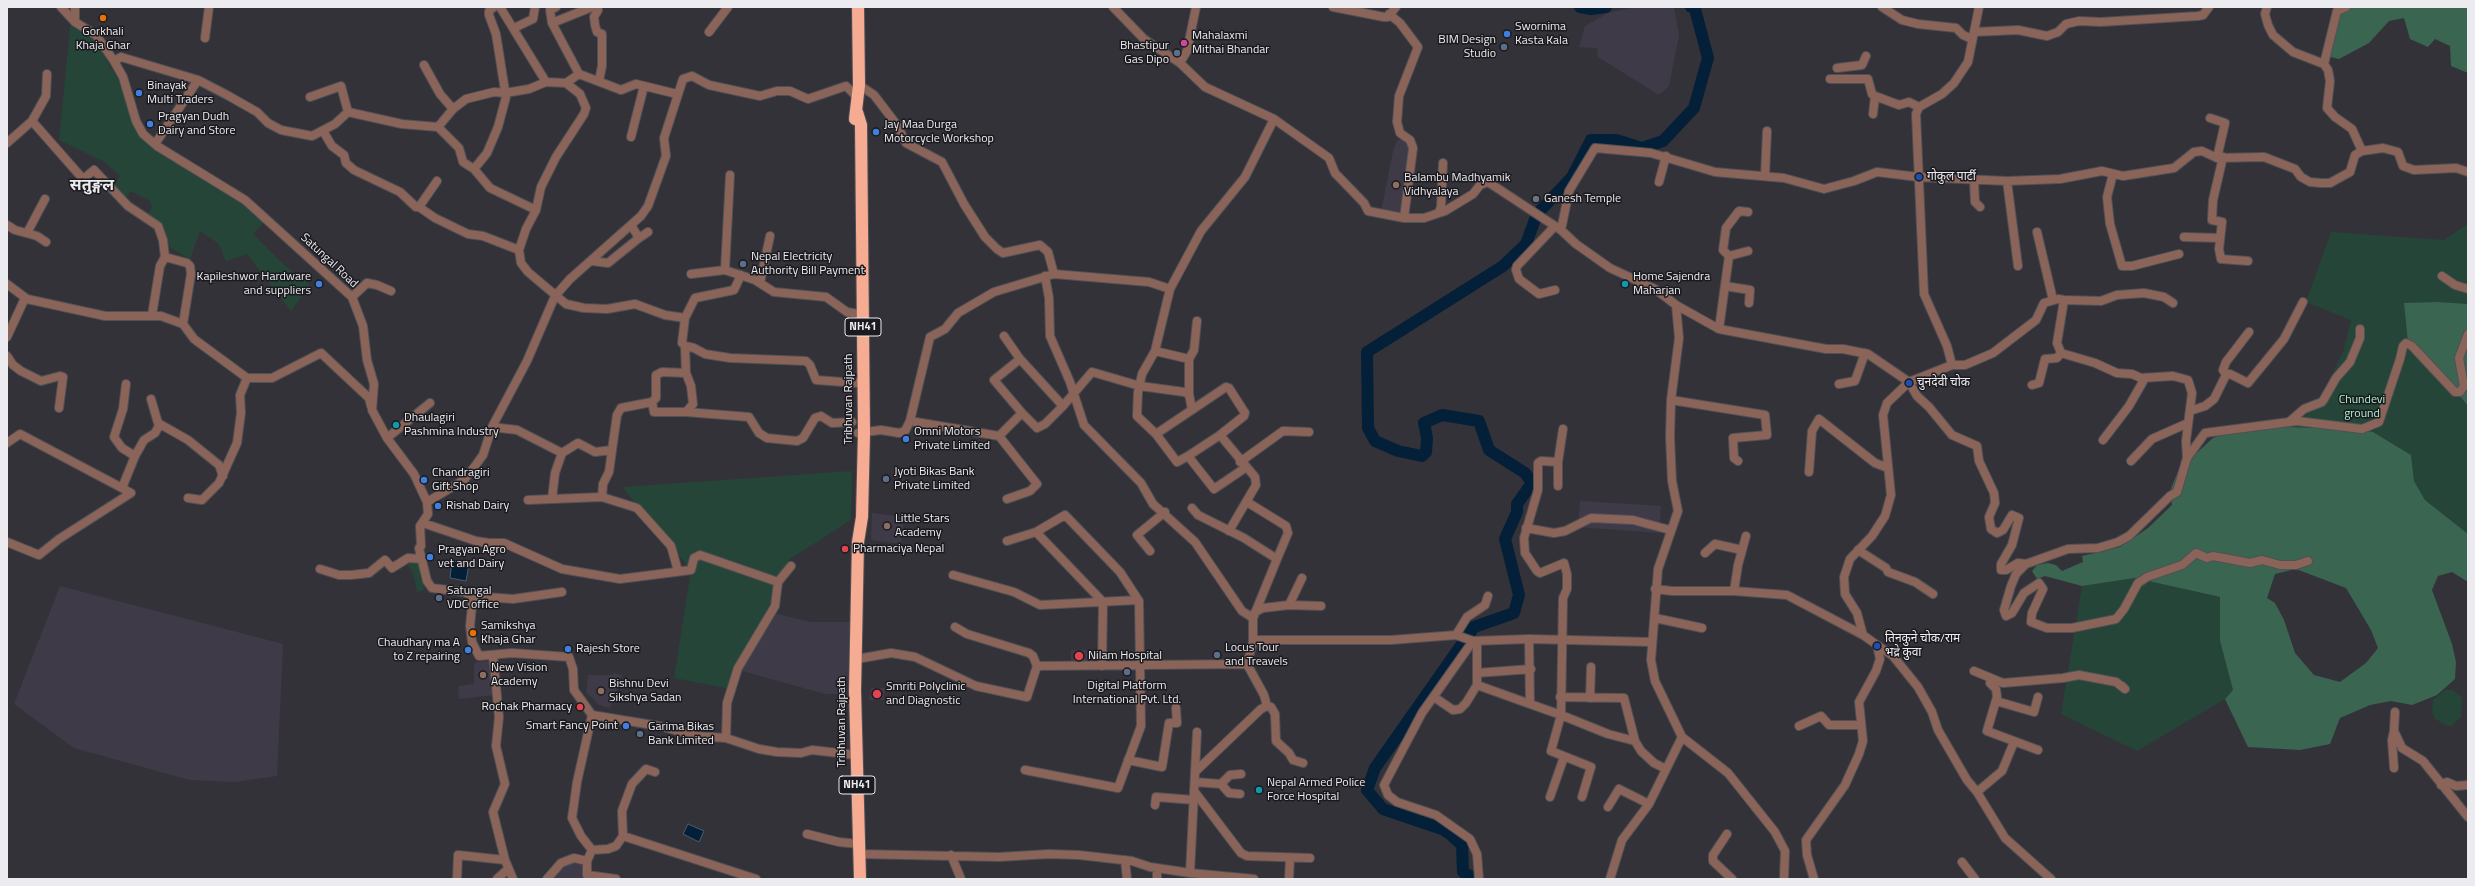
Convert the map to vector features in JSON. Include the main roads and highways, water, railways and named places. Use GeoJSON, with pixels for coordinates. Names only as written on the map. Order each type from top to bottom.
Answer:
{"type":"FeatureCollection","features":[{"type":"Feature","properties":{"kind":"highway","name":"Tribhuvan Rajpath"},"geometry":{"type":"LineString","coordinates":[[858,7],[859,85],[857,112],[854,122],[861,433],[855,518],[858,542],[856,755],[860,879]]}},
{"type":"Feature","properties":{"kind":"highway","name":"Tribhuvan Rajpath"},"geometry":{"type":"LineString","coordinates":[[859,314],[857,383],[861,433]]}},
{"type":"Feature","properties":{"kind":"water"},"geometry":{"type":"Polygon","coordinates":[[[452,561],[469,564],[466,581],[450,578],[452,561]]]}},
{"type":"Feature","properties":{"kind":"water"},"geometry":{"type":"Polygon","coordinates":[[[688,824],[704,831],[699,842],[683,834],[688,824]]]}},
{"type":"Feature","properties":{"kind":"waterway"},"geometry":{"type":"LineString","coordinates":[[1580,7],[1591,9],[1606,7]]}},
{"type":"Feature","properties":{"kind":"waterway"},"geometry":{"type":"LineString","coordinates":[[1475,879],[1463,872],[1462,845],[1450,834],[1442,829],[1383,809],[1367,790],[1375,768],[1474,627],[1514,613],[1519,595],[1505,539],[1517,512],[1517,504],[1532,483],[1525,473],[1489,450],[1479,421],[1442,415],[1424,423],[1427,438],[1426,452],[1422,456],[1398,451],[1375,441],[1368,428],[1367,352],[1503,266],[1526,244],[1537,214],[1572,177],[1591,140],[1616,140],[1642,148],[1663,141],[1694,108],[1708,58],[1695,9],[1691,7]]}},
{"type":"Feature","properties":{"kind":"place","name":"Gorkhali Khaja Ghar"},"geometry":{"type":"Point","coordinates":[103,18]}},
{"type":"Feature","properties":{"kind":"place","name":"Swornima Kasta Kala"},"geometry":{"type":"Point","coordinates":[1507,34]}},
{"type":"Feature","properties":{"kind":"place","name":"Mahalaxmi Mithai Bhandar"},"geometry":{"type":"Point","coordinates":[1184,43]}},
{"type":"Feature","properties":{"kind":"place","name":"BIM Design Studio"},"geometry":{"type":"Point","coordinates":[1504,47]}},
{"type":"Feature","properties":{"kind":"place","name":"Bhastipur Gas Dipo"},"geometry":{"type":"Point","coordinates":[1177,53]}},
{"type":"Feature","properties":{"kind":"place","name":"Binayak Multi Traders"},"geometry":{"type":"Point","coordinates":[139,93]}},
{"type":"Feature","properties":{"kind":"place","name":"Pragyan Dudh Dairy and Store"},"geometry":{"type":"Point","coordinates":[150,124]}},
{"type":"Feature","properties":{"kind":"place","name":"Jay Maa Durga Motorcycle Workshop"},"geometry":{"type":"Point","coordinates":[876,132]}},
{"type":"Feature","properties":{"kind":"place","name":"गोकुल पार्टी"},"geometry":{"type":"Point","coordinates":[1919,177]}},
{"type":"Feature","properties":{"kind":"place","name":"Balambu Madhyamik Vidhyalaya"},"geometry":{"type":"Point","coordinates":[1396,185]}},
{"type":"Feature","properties":{"kind":"place","name":"Ganesh Temple"},"geometry":{"type":"Point","coordinates":[1536,199]}},
{"type":"Feature","properties":{"kind":"place","name":"Nepal Electricity Authority Bill Payment"},"geometry":{"type":"Point","coordinates":[743,264]}},
{"type":"Feature","properties":{"kind":"place","name":"Kapileshwor Hardware and suppliers"},"geometry":{"type":"Point","coordinates":[319,284]}},
{"type":"Feature","properties":{"kind":"place","name":"Home Sajendra Maharjan"},"geometry":{"type":"Point","coordinates":[1625,284]}},
{"type":"Feature","properties":{"kind":"place","name":"चुनदेवी चोक"},"geometry":{"type":"Point","coordinates":[1909,383]}},
{"type":"Feature","properties":{"kind":"place","name":"Dhaulagiri Pashmina Industry"},"geometry":{"type":"Point","coordinates":[396,425]}},
{"type":"Feature","properties":{"kind":"place","name":"Omni Motors Private Limited"},"geometry":{"type":"Point","coordinates":[906,439]}},
{"type":"Feature","properties":{"kind":"place","name":"Jyoti Bikas Bank Private Limited"},"geometry":{"type":"Point","coordinates":[886,479]}},
{"type":"Feature","properties":{"kind":"place","name":"Chandragiri Gift Shop"},"geometry":{"type":"Point","coordinates":[424,480]}},
{"type":"Feature","properties":{"kind":"place","name":"Rishab Dairy"},"geometry":{"type":"Point","coordinates":[438,506]}},
{"type":"Feature","properties":{"kind":"place","name":"Little Stars Academy"},"geometry":{"type":"Point","coordinates":[887,526]}},
{"type":"Feature","properties":{"kind":"place","name":"Pharmaciya Nepal"},"geometry":{"type":"Point","coordinates":[845,549]}},
{"type":"Feature","properties":{"kind":"place","name":"Pragyan Agro vet and Dairy"},"geometry":{"type":"Point","coordinates":[430,557]}},
{"type":"Feature","properties":{"kind":"place","name":"Satungal VDC office"},"geometry":{"type":"Point","coordinates":[439,598]}},
{"type":"Feature","properties":{"kind":"place","name":"Samikshya Khaja Ghar"},"geometry":{"type":"Point","coordinates":[473,633]}},
{"type":"Feature","properties":{"kind":"place","name":"तिनकुने चोक/राम भद्रे कुवा"},"geometry":{"type":"Point","coordinates":[1877,646]}},
{"type":"Feature","properties":{"kind":"place","name":"Rajesh Store"},"geometry":{"type":"Point","coordinates":[568,649]}},
{"type":"Feature","properties":{"kind":"place","name":"Chaudhary ma A to Z repairing"},"geometry":{"type":"Point","coordinates":[468,650]}},
{"type":"Feature","properties":{"kind":"place","name":"Locus Tour and Treavels"},"geometry":{"type":"Point","coordinates":[1217,655]}},
{"type":"Feature","properties":{"kind":"place","name":"Nilam Hospital"},"geometry":{"type":"Point","coordinates":[1079,656]}},
{"type":"Feature","properties":{"kind":"place","name":"Digital Platform International Pvt. Ltd."},"geometry":{"type":"Point","coordinates":[1127,672]}},
{"type":"Feature","properties":{"kind":"place","name":"New Vision Academy"},"geometry":{"type":"Point","coordinates":[483,675]}},
{"type":"Feature","properties":{"kind":"place","name":"Bishnu Devi Sikshya Sadan"},"geometry":{"type":"Point","coordinates":[601,691]}},
{"type":"Feature","properties":{"kind":"place","name":"Smriti Polyclinic and Diagnostic"},"geometry":{"type":"Point","coordinates":[877,694]}},
{"type":"Feature","properties":{"kind":"place","name":"Rochak Pharmacy"},"geometry":{"type":"Point","coordinates":[580,707]}},
{"type":"Feature","properties":{"kind":"place","name":"Smart Fancy Point"},"geometry":{"type":"Point","coordinates":[626,726]}},
{"type":"Feature","properties":{"kind":"place","name":"Garima Bikas Bank Limited"},"geometry":{"type":"Point","coordinates":[640,734]}},
{"type":"Feature","properties":{"kind":"place","name":"Nepal Armed Police Force Hospital"},"geometry":{"type":"Point","coordinates":[1259,790]}},
{"type":"Feature","properties":{"kind":"district","name":"सतुङ्गल"},"geometry":{"type":"Point","coordinates":[92,186]}},
{"type":"Feature","properties":{"kind":"park label","name":"Chundevi ground"},"geometry":{"type":"Point","coordinates":[2362,407]}}]}
